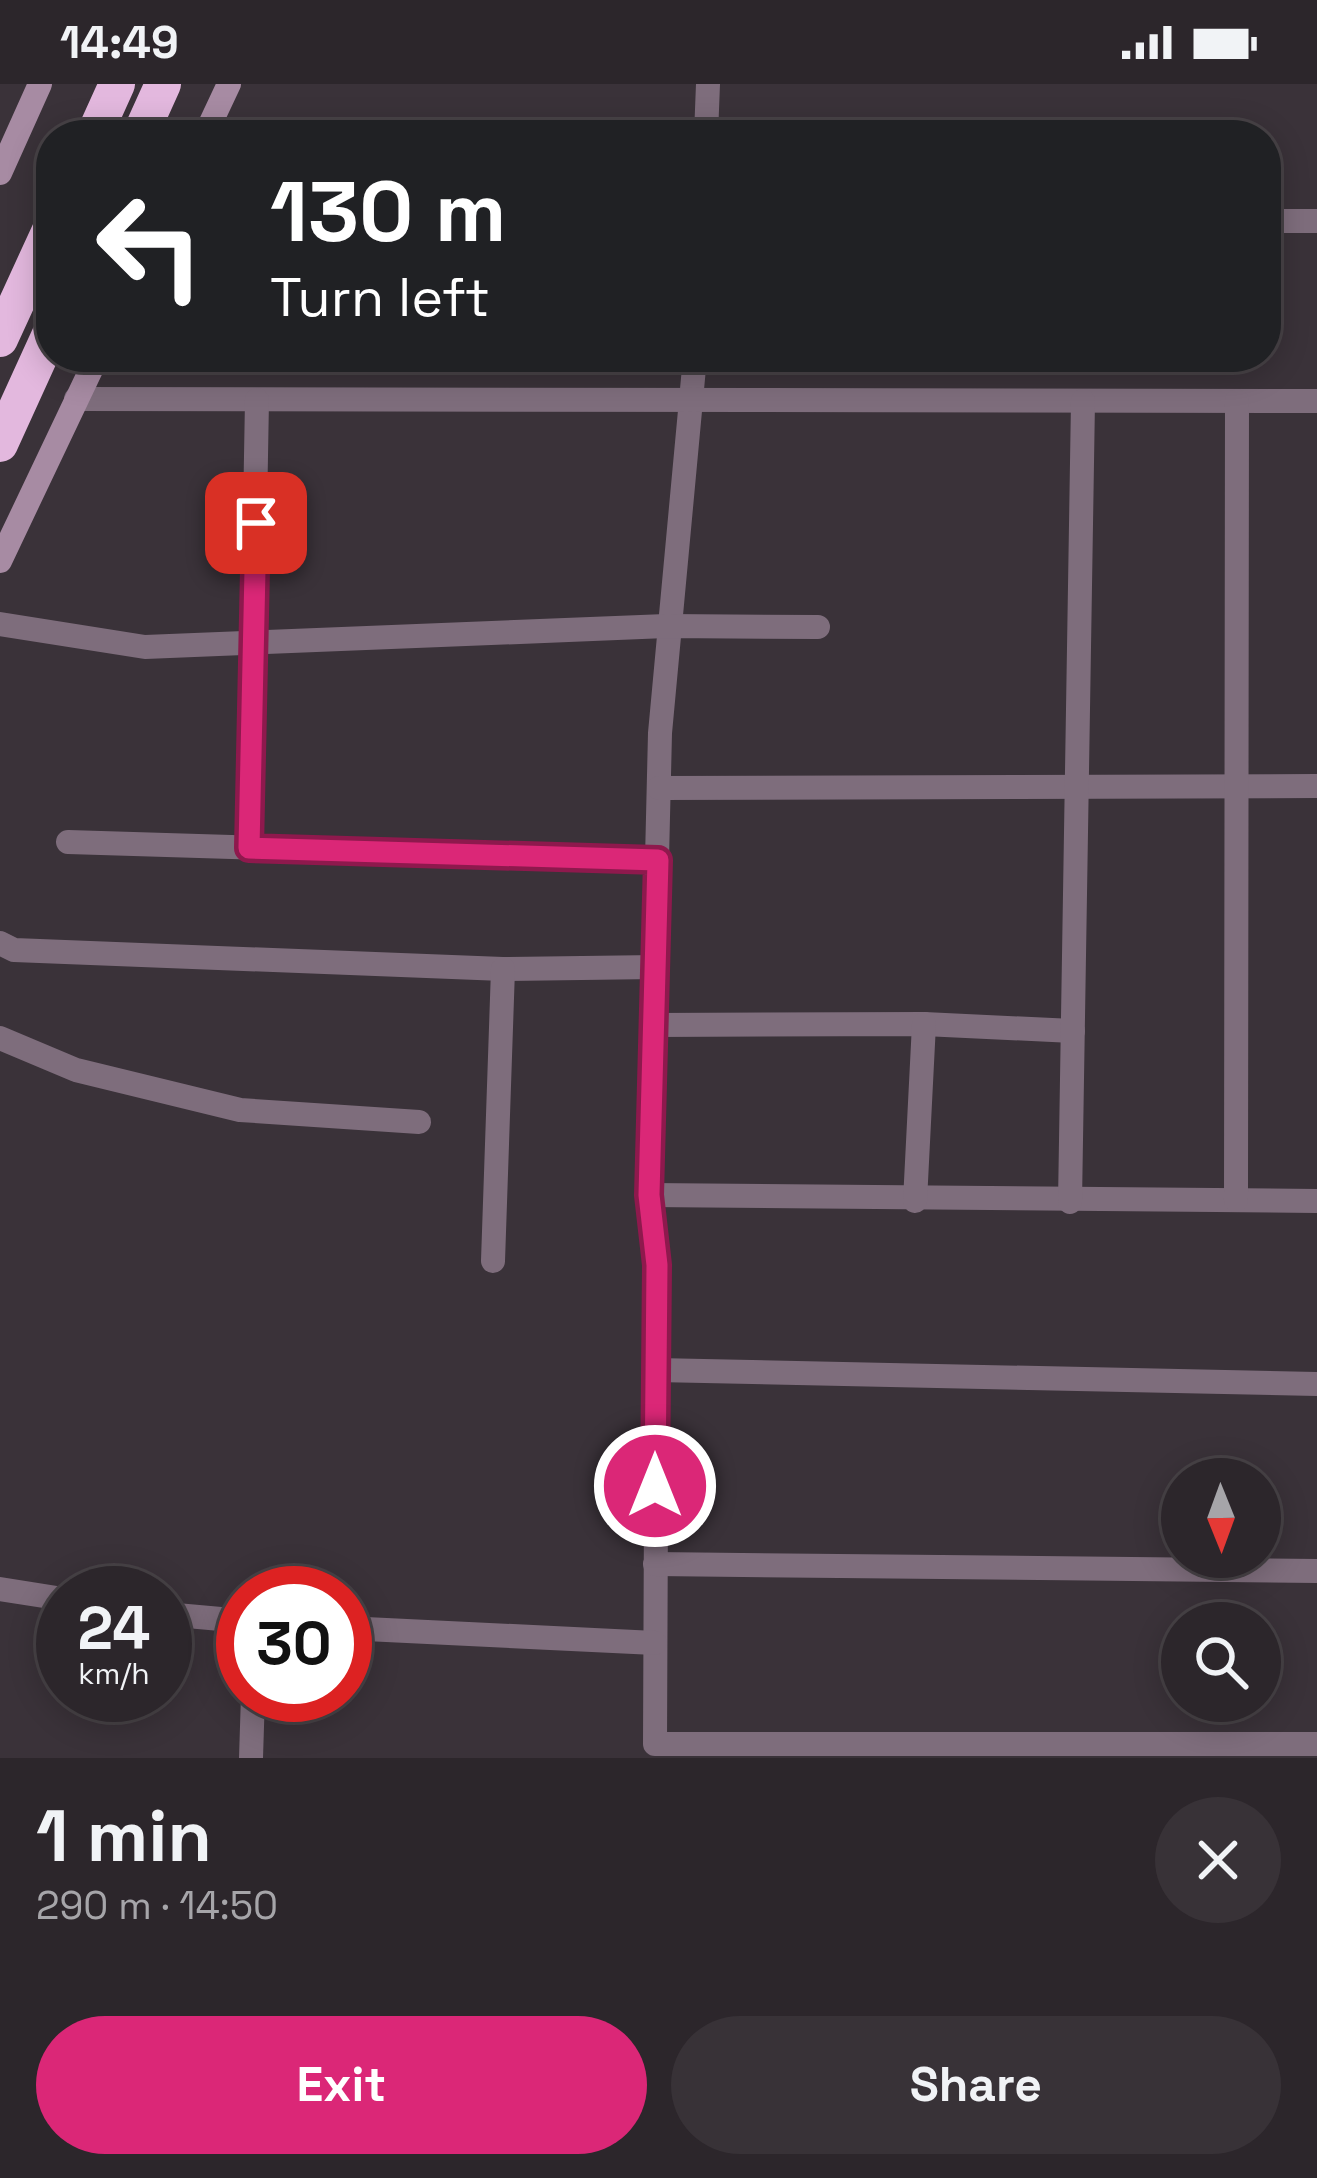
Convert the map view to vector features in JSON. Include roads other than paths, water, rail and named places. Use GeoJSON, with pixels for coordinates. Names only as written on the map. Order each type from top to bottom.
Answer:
{"type":"FeatureCollection","features":[{"type":"Feature","properties":{"kind":"highway"},"geometry":{"type":"LineString","coordinates":[[101,120],[117,84]]}},
{"type":"Feature","properties":{"kind":"highway"},"geometry":{"type":"LineString","coordinates":[[147,120],[163,84]]}},
{"type":"Feature","properties":{"kind":"highway"},"geometry":{"type":"LineString","coordinates":[[0,339],[36,261]]}},
{"type":"Feature","properties":{"kind":"highway"},"geometry":{"type":"LineString","coordinates":[[0,445],[36,365]]}},
{"type":"Feature","properties":{"kind":"main road"},"geometry":{"type":"LineString","coordinates":[[0,173],[40,84]]}},
{"type":"Feature","properties":{"kind":"main road"},"geometry":{"type":"LineString","coordinates":[[212,120],[229,84]]}},
{"type":"Feature","properties":{"kind":"main road"},"geometry":{"type":"LineString","coordinates":[[0,561],[90,372]]}},
{"type":"Feature","properties":{"kind":"street"},"geometry":{"type":"LineString","coordinates":[[707,120],[708,84]]}},
{"type":"Feature","properties":{"kind":"street"},"geometry":{"type":"LineString","coordinates":[[1281,221],[1317,221]]}},
{"type":"Feature","properties":{"kind":"street"},"geometry":{"type":"LineString","coordinates":[[694,372],[666,626],[659,788],[649,1195],[657,1265],[655,1744],[1317,1744]]}},
{"type":"Feature","properties":{"kind":"street"},"geometry":{"type":"LineString","coordinates":[[76,399],[1317,401]]}},
{"type":"Feature","properties":{"kind":"street"},"geometry":{"type":"LineString","coordinates":[[249,848],[257,400]]}},
{"type":"Feature","properties":{"kind":"street"},"geometry":{"type":"LineString","coordinates":[[1070,1202],[1083,401]]}},
{"type":"Feature","properties":{"kind":"street"},"geometry":{"type":"LineString","coordinates":[[1236,1200],[1237,401]]}},
{"type":"Feature","properties":{"kind":"street"},"geometry":{"type":"LineString","coordinates":[[0,624],[145,647],[666,626],[818,627]]}},
{"type":"Feature","properties":{"kind":"street"},"geometry":{"type":"LineString","coordinates":[[659,788],[1317,786]]}},
{"type":"Feature","properties":{"kind":"street"},"geometry":{"type":"LineString","coordinates":[[68,842],[658,860]]}},
{"type":"Feature","properties":{"kind":"street"},"geometry":{"type":"LineString","coordinates":[[0,943],[14,950],[503,969],[656,968]]}},
{"type":"Feature","properties":{"kind":"street"},"geometry":{"type":"LineString","coordinates":[[493,1261],[503,969]]}},
{"type":"Feature","properties":{"kind":"street"},"geometry":{"type":"LineString","coordinates":[[654,1025],[924,1024],[1073,1031]]}},
{"type":"Feature","properties":{"kind":"street"},"geometry":{"type":"LineString","coordinates":[[915,1201],[924,1024]]}},
{"type":"Feature","properties":{"kind":"street"},"geometry":{"type":"LineString","coordinates":[[0,1038],[76,1070],[240,1110],[419,1122]]}},
{"type":"Feature","properties":{"kind":"street"},"geometry":{"type":"LineString","coordinates":[[649,1195],[915,1201],[1317,1201]]}},
{"type":"Feature","properties":{"kind":"street"},"geometry":{"type":"LineString","coordinates":[[656,1370],[1317,1384]]}},
{"type":"Feature","properties":{"kind":"street"},"geometry":{"type":"LineString","coordinates":[[655,1564],[1317,1571]]}},
{"type":"Feature","properties":{"kind":"street"},"geometry":{"type":"LineString","coordinates":[[0,1589],[36,1595]]}},
{"type":"Feature","properties":{"kind":"street"},"geometry":{"type":"LineString","coordinates":[[372,1629],[655,1643]]}},
{"type":"Feature","properties":{"kind":"street"},"geometry":{"type":"LineString","coordinates":[[251,1758],[252,1722]]}}]}
